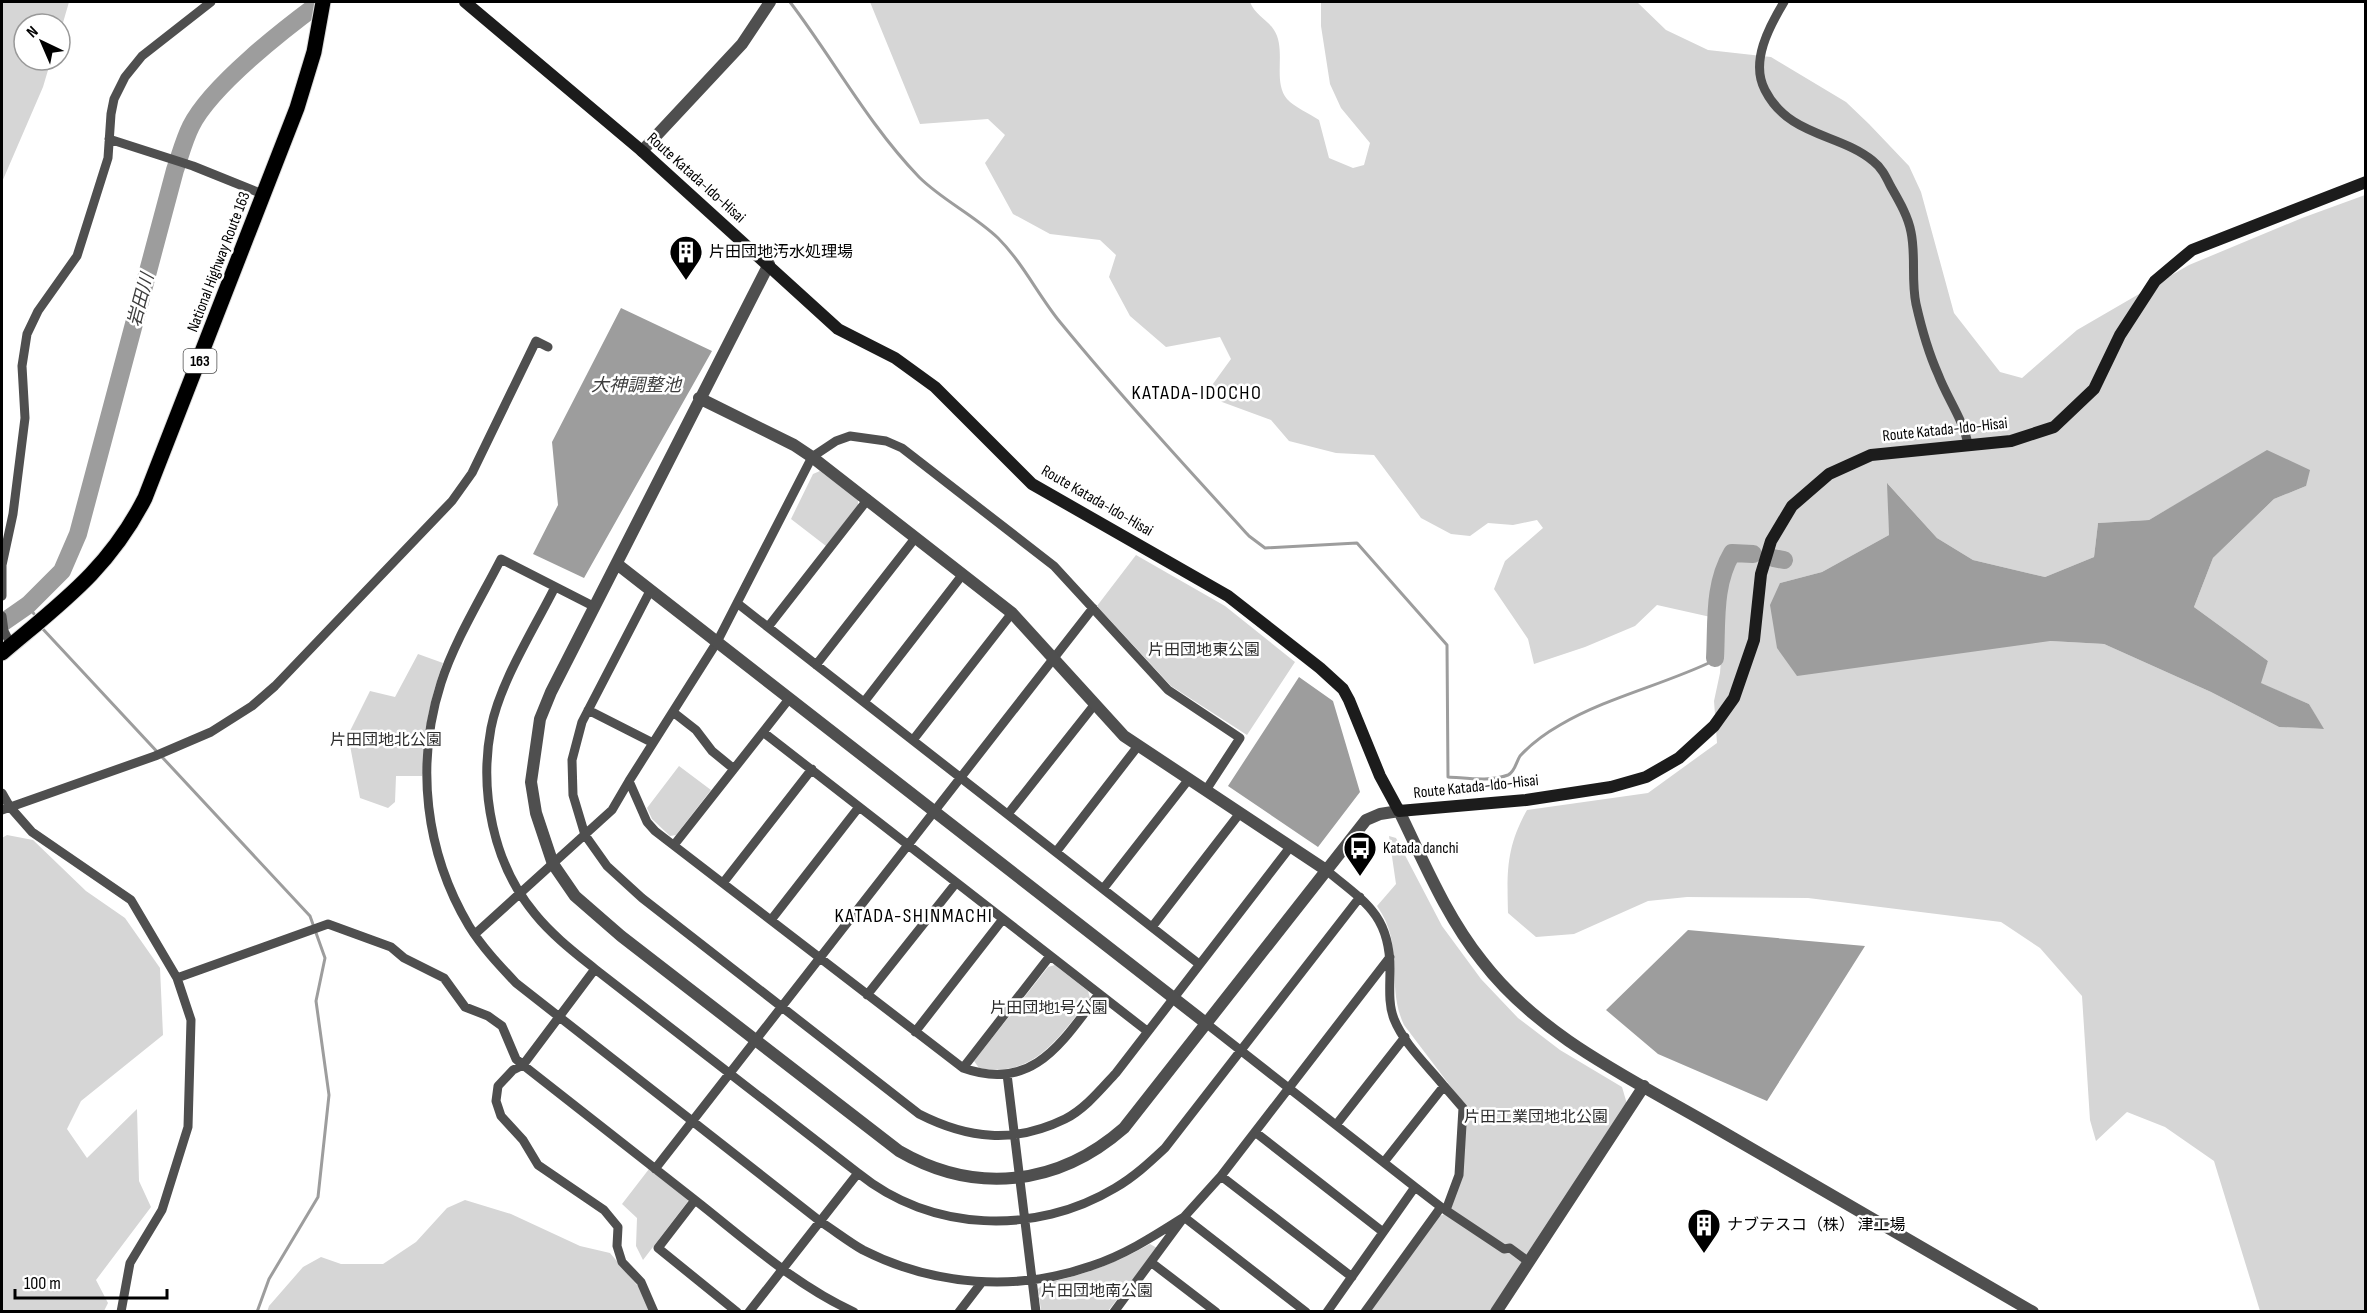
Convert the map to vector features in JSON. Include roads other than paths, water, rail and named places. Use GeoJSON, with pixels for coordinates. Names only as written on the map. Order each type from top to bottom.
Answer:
{"type":"FeatureCollection","features":[{"type":"Feature","properties":{"kind":"highway","name":"National Highway Route 163"},"geometry":{"type":"LineString","coordinates":[[6,649],[86,582],[121,541],[146,498],[297,108],[314,51],[323,2]]}},
{"type":"Feature","properties":{"kind":"main road","name":"Route Katada-Ido-Hisai"},"geometry":{"type":"LineString","coordinates":[[465,2],[642,151],[838,329],[895,358],[935,387],[1032,483],[1055,499],[1228,596],[1320,668],[1343,689],[1380,776],[1399,811],[1526,800],[1611,787],[1646,777],[1679,758],[1714,726],[1734,698],[1754,640],[1761,574],[1779,523],[1792,506],[1829,474],[1871,455],[2010,441],[2054,427],[2094,389],[2120,335],[2155,281],[2192,250],[2366,182]]}},
{"type":"Feature","properties":{"kind":"street"},"geometry":{"type":"LineString","coordinates":[[2,596],[2,565],[13,514],[25,418],[22,366],[25,342],[38,311],[77,256],[108,158],[114,99],[132,66],[160,40],[211,2]]}},
{"type":"Feature","properties":{"kind":"street"},"geometry":{"type":"LineString","coordinates":[[642,151],[742,44],[770,2]]}},
{"type":"Feature","properties":{"kind":"street"},"geometry":{"type":"LineString","coordinates":[[1784,2],[1762,48],[1758,65],[1765,91],[1791,119],[1808,130],[1853,149],[1873,161],[1883,171],[1906,216],[1911,232],[1912,277],[1917,306],[1937,373],[1966,431],[1968,444]]}},
{"type":"Feature","properties":{"kind":"street"},"geometry":{"type":"LineString","coordinates":[[109,139],[188,164],[265,195]]}},
{"type":"Feature","properties":{"kind":"street"},"geometry":{"type":"LineString","coordinates":[[769,264],[699,398],[617,564],[593,606],[540,719],[531,782],[536,813],[553,864],[575,896],[597,916],[884,1140],[911,1158],[953,1174],[1019,1178],[1066,1165],[1100,1148],[1115,1136],[1134,1117],[1366,820],[1380,813],[1399,811],[1447,909],[1482,962],[1518,1000],[1550,1028],[1644,1086],[2034,1311]]}},
{"type":"Feature","properties":{"kind":"street"},"geometry":{"type":"LineString","coordinates":[[6,809],[155,756],[211,732],[252,706],[275,686],[402,556],[452,501],[472,473],[536,341],[548,347]]}},
{"type":"Feature","properties":{"kind":"street"},"geometry":{"type":"LineString","coordinates":[[699,398],[812,457],[1012,613],[1124,736],[1326,870],[1360,897],[1377,915],[1387,937],[1390,957],[1390,1006],[1394,1020],[1405,1038],[1463,1108],[1459,1175],[1443,1208],[1365,1311]]}},
{"type":"Feature","properties":{"kind":"street"},"geometry":{"type":"LineString","coordinates":[[475,934],[612,810],[717,642],[812,457],[836,441],[850,436],[897,444],[1054,566],[1168,690],[1240,738],[1206,790]]}},
{"type":"Feature","properties":{"kind":"street"},"geometry":{"type":"LineString","coordinates":[[768,627],[868,500]]}},
{"type":"Feature","properties":{"kind":"street"},"geometry":{"type":"LineString","coordinates":[[816,665],[916,537]]}},
{"type":"Feature","properties":{"kind":"street"},"geometry":{"type":"LineString","coordinates":[[593,606],[501,559],[446,669],[432,715],[426,763],[431,827],[444,874],[459,908],[475,934],[516,983],[821,1221],[863,1250],[910,1269],[942,1277],[982,1282],[1032,1281],[1092,1266],[1126,1252],[1184,1217]]}},
{"type":"Feature","properties":{"kind":"street"},"geometry":{"type":"LineString","coordinates":[[617,564],[1443,1208],[1504,1250],[1509,1248],[1528,1262]]}},
{"type":"Feature","properties":{"kind":"street"},"geometry":{"type":"LineString","coordinates":[[864,702],[963,574]]}},
{"type":"Feature","properties":{"kind":"street"},"geometry":{"type":"LineString","coordinates":[[555,587],[504,690],[491,728],[487,762],[488,799],[495,833],[504,861],[520,894],[553,933],[595,969],[858,1173],[889,1194],[925,1210],[973,1220],[1001,1222],[1025,1220],[1086,1203],[1116,1188],[1142,1169],[1164,1148],[1360,897]]}},
{"type":"Feature","properties":{"kind":"street"},"geometry":{"type":"LineString","coordinates":[[651,591],[588,710],[576,740],[572,760],[573,795],[585,835],[599,857],[623,882],[919,1114],[962,1132],[997,1137],[1014,1134],[1066,1119],[1095,1097],[1291,846]]}},
{"type":"Feature","properties":{"kind":"street"},"geometry":{"type":"LineString","coordinates":[[737,603],[1199,964]]}},
{"type":"Feature","properties":{"kind":"street"},"geometry":{"type":"LineString","coordinates":[[655,1168],[1093,608]]}},
{"type":"Feature","properties":{"kind":"street"},"geometry":{"type":"LineString","coordinates":[[912,740],[1012,613]]}},
{"type":"Feature","properties":{"kind":"street"},"geometry":{"type":"LineString","coordinates":[[2,616],[6,649]]}},
{"type":"Feature","properties":{"kind":"street"},"geometry":{"type":"LineString","coordinates":[[674,845],[789,699]]}},
{"type":"Feature","properties":{"kind":"street"},"geometry":{"type":"LineString","coordinates":[[1008,814],[1095,704]]}},
{"type":"Feature","properties":{"kind":"street"},"geometry":{"type":"LineString","coordinates":[[588,710],[653,743]]}},
{"type":"Feature","properties":{"kind":"street"},"geometry":{"type":"LineString","coordinates":[[673,712],[696,730],[712,751],[734,769]]}},
{"type":"Feature","properties":{"kind":"street"},"geometry":{"type":"LineString","coordinates":[[764,732],[1147,1032]]}},
{"type":"Feature","properties":{"kind":"street"},"geometry":{"type":"LineString","coordinates":[[1056,852],[1138,746]]}},
{"type":"Feature","properties":{"kind":"street"},"geometry":{"type":"LineString","coordinates":[[723,883],[812,770]]}},
{"type":"Feature","properties":{"kind":"street"},"geometry":{"type":"LineString","coordinates":[[1103,889],[1189,779]]}},
{"type":"Feature","properties":{"kind":"street"},"geometry":{"type":"LineString","coordinates":[[629,781],[647,822],[963,1068],[988,1075],[1007,1074],[1030,1068],[1059,1047],[1099,994]]}},
{"type":"Feature","properties":{"kind":"street"},"geometry":{"type":"LineString","coordinates":[[2,793],[6,809],[32,832],[131,900],[177,978],[191,1020],[188,1127],[162,1210],[130,1263],[121,1311]]}},
{"type":"Feature","properties":{"kind":"street"},"geometry":{"type":"LineString","coordinates":[[771,920],[859,807]]}},
{"type":"Feature","properties":{"kind":"street"},"geometry":{"type":"LineString","coordinates":[[1152,927],[1240,813]]}},
{"type":"Feature","properties":{"kind":"street"},"geometry":{"type":"LineString","coordinates":[[867,995],[956,883]]}},
{"type":"Feature","properties":{"kind":"street"},"geometry":{"type":"LineString","coordinates":[[915,1032],[1003,919]]}},
{"type":"Feature","properties":{"kind":"street"},"geometry":{"type":"LineString","coordinates":[[177,978],[328,924],[391,947],[404,958],[444,978],[465,1007],[488,1016],[502,1026],[516,1059],[523,1065],[783,1269],[832,1302],[854,1311]]}},
{"type":"Feature","properties":{"kind":"street"},"geometry":{"type":"LineString","coordinates":[[963,1068],[1050,956]]}},
{"type":"Feature","properties":{"kind":"street"},"geometry":{"type":"LineString","coordinates":[[1119,1310],[1184,1217],[1221,1176],[1390,957]]}},
{"type":"Feature","properties":{"kind":"street"},"geometry":{"type":"LineString","coordinates":[[595,969],[523,1065],[513,1070],[498,1086],[496,1101],[501,1116],[523,1140],[538,1165],[611,1217],[618,1227],[617,1246],[620,1257],[624,1265],[641,1282],[654,1311]]}},
{"type":"Feature","properties":{"kind":"street"},"geometry":{"type":"LineString","coordinates":[[1336,1125],[1405,1038]]}},
{"type":"Feature","properties":{"kind":"street"},"geometry":{"type":"LineString","coordinates":[[1007,1074],[1036,1311]]}},
{"type":"Feature","properties":{"kind":"street"},"geometry":{"type":"LineString","coordinates":[[1384,1162],[1443,1086]]}},
{"type":"Feature","properties":{"kind":"street"},"geometry":{"type":"LineString","coordinates":[[1496,1311],[1644,1086]]}},
{"type":"Feature","properties":{"kind":"street"},"geometry":{"type":"LineString","coordinates":[[1254,1132],[1383,1232]]}},
{"type":"Feature","properties":{"kind":"street"},"geometry":{"type":"LineString","coordinates":[[749,1311],[858,1173]]}},
{"type":"Feature","properties":{"kind":"street"},"geometry":{"type":"LineString","coordinates":[[1221,1176],[1352,1277]]}},
{"type":"Feature","properties":{"kind":"street"},"geometry":{"type":"LineString","coordinates":[[1327,1311],[1415,1186]]}},
{"type":"Feature","properties":{"kind":"street"},"geometry":{"type":"LineString","coordinates":[[695,1200],[658,1248],[737,1311]]}},
{"type":"Feature","properties":{"kind":"street"},"geometry":{"type":"LineString","coordinates":[[1184,1217],[1306,1311]]}},
{"type":"Feature","properties":{"kind":"street"},"geometry":{"type":"LineString","coordinates":[[1152,1263],[1216,1311]]}},
{"type":"Feature","properties":{"kind":"street"},"geometry":{"type":"LineString","coordinates":[[959,1311],[982,1282]]}},
{"type":"Feature","properties":{"kind":"water","name":"大神調整池"},"geometry":{"type":"Polygon","coordinates":[[[621,308],[712,351],[584,578],[533,554],[558,505],[552,442],[621,308]]]}},
{"type":"Feature","properties":{"kind":"water"},"geometry":{"type":"Polygon","coordinates":[[[2267,450],[2310,470],[2306,486],[2274,499],[2213,558],[2194,607],[2268,661],[2261,683],[2309,704],[2324,729],[2279,727],[2211,692],[2104,644],[2050,641],[1797,676],[1777,648],[1770,605],[1780,583],[1822,572],[1889,535],[1887,483],[1937,538],[1973,560],[2045,577],[2094,557],[2098,523],[2149,520],[2267,450]]]}},
{"type":"Feature","properties":{"kind":"water"},"geometry":{"type":"Polygon","coordinates":[[[1299,677],[1333,701],[1360,792],[1318,847],[1228,786],[1299,677]]]}},
{"type":"Feature","properties":{"kind":"water"},"geometry":{"type":"Polygon","coordinates":[[[1688,930],[1865,946],[1767,1101],[1658,1054],[1606,1010],[1688,930]]]}},
{"type":"Feature","properties":{"kind":"waterway","name":"岩田川"},"geometry":{"type":"LineString","coordinates":[[2,623],[28,605],[62,571],[78,534],[175,170],[191,126],[201,110],[231,76],[321,2]]}},
{"type":"Feature","properties":{"kind":"waterway"},"geometry":{"type":"LineString","coordinates":[[790,2],[867,114],[901,157],[928,185],[998,238],[1023,268],[1052,312],[1083,349],[1249,536],[1265,548],[1357,543],[1447,645],[1448,777],[1486,779],[1508,775],[1524,752],[1560,725],[1578,715],[1694,669],[1715,658]]}},
{"type":"Feature","properties":{"kind":"waterway"},"geometry":{"type":"LineString","coordinates":[[1715,658],[1717,604],[1726,565],[1732,553],[1753,554]]}},
{"type":"Feature","properties":{"kind":"waterway"},"geometry":{"type":"LineString","coordinates":[[1773,558],[1784,560]]}},
{"type":"Feature","properties":{"kind":"waterway"},"geometry":{"type":"LineString","coordinates":[[28,605],[34,614]]}},
{"type":"Feature","properties":{"kind":"waterway"},"geometry":{"type":"LineString","coordinates":[[41,627],[310,916],[325,958],[316,1001],[329,1095],[318,1197],[269,1279],[257,1312]]}},
{"type":"Feature","properties":{"kind":"place","name":"片田団地汚水処理場"},"geometry":{"type":"Point","coordinates":[686,281]}},
{"type":"Feature","properties":{"kind":"place","name":"Katada danchi"},"geometry":{"type":"Point","coordinates":[1360,877]}},
{"type":"Feature","properties":{"kind":"place","name":"ナブテスコ（株） 津工場"},"geometry":{"type":"Point","coordinates":[1704,1254]}},
{"type":"Feature","properties":{"kind":"district","name":"KATADA-IDOCHO"},"geometry":{"type":"Point","coordinates":[1197,393]}},
{"type":"Feature","properties":{"kind":"district","name":"KATADA-SHINMACHI"},"geometry":{"type":"Point","coordinates":[914,916]}},
{"type":"Feature","properties":{"kind":"park label","name":"片田団地東公園"},"geometry":{"type":"Point","coordinates":[1204,650]}},
{"type":"Feature","properties":{"kind":"park label","name":"片田団地北公園"},"geometry":{"type":"Point","coordinates":[386,740]}},
{"type":"Feature","properties":{"kind":"park label","name":"片田団地1号公園"},"geometry":{"type":"Point","coordinates":[1049,1008]}},
{"type":"Feature","properties":{"kind":"park label","name":"片田工業団地北公園"},"geometry":{"type":"Point","coordinates":[1536,1117]}},
{"type":"Feature","properties":{"kind":"park label","name":"片田団地南公園"},"geometry":{"type":"Point","coordinates":[1097,1291]}}]}
